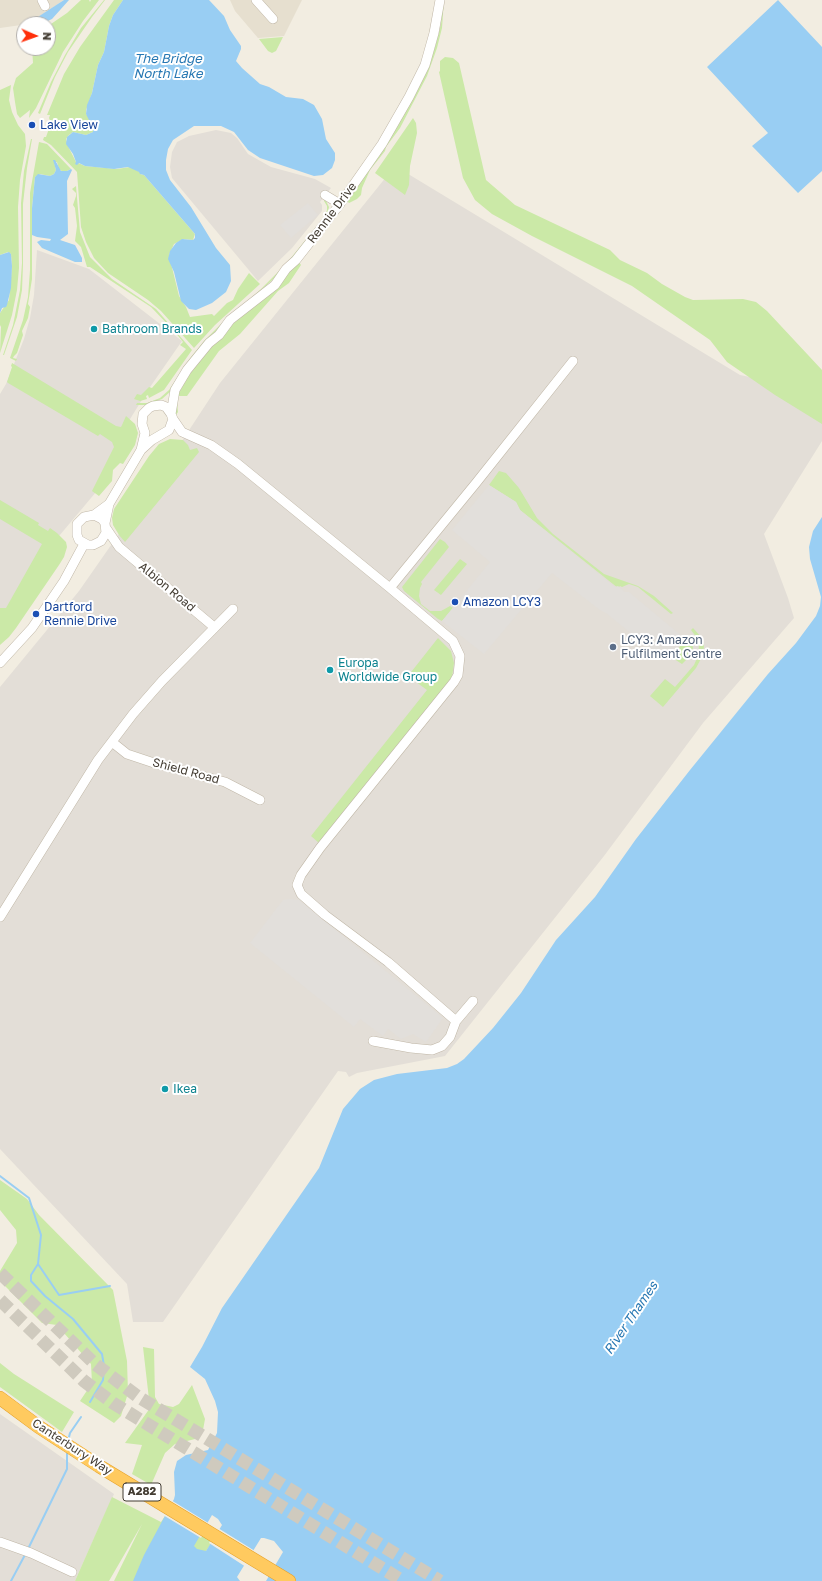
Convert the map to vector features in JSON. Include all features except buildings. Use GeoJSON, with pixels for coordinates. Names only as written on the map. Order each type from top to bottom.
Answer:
{"type":"FeatureCollection","features":[{"type":"Feature","properties":{"kind":"highway","name":"Canterbury Way"},"geometry":{"type":"LineString","coordinates":[[0,1398],[39,1427],[99,1466],[289,1581]]}},
{"type":"Feature","properties":{"kind":"street"},"geometry":{"type":"LineString","coordinates":[[256,0],[273,19]]}},
{"type":"Feature","properties":{"kind":"street","name":"Rennie Drive"},"geometry":{"type":"LineString","coordinates":[[141,450],[163,434],[171,426],[176,390],[187,370],[209,343],[219,335],[230,320],[275,285],[286,269],[296,260],[340,204],[382,144],[414,87],[429,54],[439,1]]}},
{"type":"Feature","properties":{"kind":"street"},"geometry":{"type":"LineString","coordinates":[[258,17],[265,10]]}},
{"type":"Feature","properties":{"kind":"street"},"geometry":{"type":"LineString","coordinates":[[325,194],[340,204]]}},
{"type":"Feature","properties":{"kind":"street"},"geometry":{"type":"LineString","coordinates":[[390,588],[472,489],[573,360]]}},
{"type":"Feature","properties":{"kind":"street","name":"Rennie Drive"},"geometry":{"type":"LineString","coordinates":[[84,544],[76,535],[77,524],[84,516],[94,515],[108,504],[141,450],[144,439],[143,414],[149,408],[157,405],[176,390]]}},
{"type":"Feature","properties":{"kind":"street"},"geometry":{"type":"LineString","coordinates":[[157,405],[166,407],[182,432],[211,445],[238,464],[390,588],[452,641],[460,656],[458,675],[444,697],[320,848],[301,875],[297,885],[301,894],[325,915],[388,962],[456,1021]]}},
{"type":"Feature","properties":{"kind":"street"},"geometry":{"type":"LineString","coordinates":[[144,428],[150,434],[186,433]]}},
{"type":"Feature","properties":{"kind":"street","name":"Rennie Drive"},"geometry":{"type":"LineString","coordinates":[[98,544],[104,537],[108,504]]}},
{"type":"Feature","properties":{"kind":"street"},"geometry":{"type":"LineString","coordinates":[[94,515],[98,516],[105,526]]}},
{"type":"Feature","properties":{"kind":"street","name":"Albion Road"},"geometry":{"type":"LineString","coordinates":[[105,526],[119,547],[214,627]]}},
{"type":"Feature","properties":{"kind":"street"},"geometry":{"type":"LineString","coordinates":[[0,662],[32,628],[64,581],[84,544],[108,544],[119,547]]}},
{"type":"Feature","properties":{"kind":"street"},"geometry":{"type":"LineString","coordinates":[[0,917],[90,772],[133,714],[162,681],[233,609]]}},
{"type":"Feature","properties":{"kind":"street","name":"Shield Road"},"geometry":{"type":"LineString","coordinates":[[112,742],[127,754],[161,765],[225,782],[260,800]]}},
{"type":"Feature","properties":{"kind":"street"},"geometry":{"type":"LineString","coordinates":[[374,1041],[411,1048],[432,1050],[442,1046],[450,1037],[456,1021],[473,1001]]}},
{"type":"Feature","properties":{"kind":"street"},"geometry":{"type":"LineString","coordinates":[[0,1542],[28,1552],[72,1572]]}},
{"type":"Feature","properties":{"kind":"shaded area"},"geometry":{"type":"Polygon","coordinates":[[[0,0],[64,0],[40,16],[16,16],[16,26],[0,28],[0,0]]]}},
{"type":"Feature","properties":{"kind":"shaded area"},"geometry":{"type":"Polygon","coordinates":[[[230,0],[302,0],[284,36],[258,38],[235,11],[230,0]]]}},
{"type":"Feature","properties":{"kind":"shaded area"},"geometry":{"type":"Polygon","coordinates":[[[216,130],[231,133],[237,138],[248,154],[271,167],[315,179],[331,188],[320,202],[322,205],[322,211],[292,248],[258,281],[172,178],[170,167],[172,152],[177,142],[189,136],[216,130]]]}},
{"type":"Feature","properties":{"kind":"shaded area"},"geometry":{"type":"Polygon","coordinates":[[[395,166],[740,375],[774,382],[822,423],[822,441],[764,534],[794,618],[703,723],[604,856],[445,1056],[357,1073],[349,1077],[346,1072],[338,1071],[163,1322],[133,1322],[127,1284],[0,1149],[0,687],[79,591],[153,485],[220,383],[395,166]]]}},
{"type":"Feature","properties":{"kind":"shaded area"},"geometry":{"type":"Polygon","coordinates":[[[308,203],[318,215],[291,238],[280,225],[308,203]]]}},
{"type":"Feature","properties":{"kind":"shaded area"},"geometry":{"type":"Polygon","coordinates":[[[37,250],[89,269],[182,341],[148,390],[127,424],[107,479],[54,542],[0,622],[0,394],[6,384],[24,339],[30,318],[34,295],[37,250]]]}},
{"type":"Feature","properties":{"kind":"shaded area"},"geometry":{"type":"Polygon","coordinates":[[[489,485],[516,502],[520,510],[615,587],[618,586],[625,592],[629,592],[683,637],[667,659],[664,660],[606,613],[552,573],[484,654],[442,621],[490,562],[452,530],[489,485]]]}},
{"type":"Feature","properties":{"kind":"shaded area"},"geometry":{"type":"Polygon","coordinates":[[[283,900],[299,900],[443,1018],[426,1042],[413,1034],[401,1039],[388,1029],[383,1036],[360,1019],[354,1027],[250,943],[283,900]]]}},
{"type":"Feature","properties":{"kind":"shaded area"},"geometry":{"type":"Polygon","coordinates":[[[0,1414],[114,1494],[75,1581],[0,1581],[0,1414]]]}},
{"type":"Feature","properties":{"kind":"green space"},"geometry":{"type":"Polygon","coordinates":[[[81,0],[89,0],[90,2],[91,0],[99,0],[83,21],[63,52],[36,108],[29,118],[30,110],[20,118],[17,114],[13,88],[16,78],[33,63],[33,56],[56,56],[56,21],[81,0]]]}},
{"type":"Feature","properties":{"kind":"green space"},"geometry":{"type":"Polygon","coordinates":[[[104,0],[68,52],[55,77],[40,114],[38,113],[51,82],[65,55],[81,28],[104,0]]]}},
{"type":"Feature","properties":{"kind":"green space"},"geometry":{"type":"Polygon","coordinates":[[[114,0],[123,0],[113,15],[109,26],[104,52],[98,65],[92,93],[86,110],[86,114],[93,122],[93,132],[86,135],[73,132],[66,139],[76,162],[85,166],[117,169],[130,167],[140,172],[140,174],[144,175],[195,234],[193,240],[184,239],[174,244],[169,255],[179,296],[190,317],[212,314],[214,316],[227,303],[233,300],[238,289],[249,273],[260,284],[215,325],[194,348],[161,311],[148,300],[108,273],[94,258],[81,227],[77,172],[51,145],[43,140],[44,137],[46,137],[51,123],[49,118],[50,115],[47,115],[64,74],[80,47],[114,0]]]}},
{"type":"Feature","properties":{"kind":"green space"},"geometry":{"type":"Polygon","coordinates":[[[443,0],[442,28],[427,76],[400,128],[370,170],[362,188],[361,195],[349,203],[347,201],[429,64],[441,24],[443,0]]]}},
{"type":"Feature","properties":{"kind":"green space"},"geometry":{"type":"Polygon","coordinates":[[[283,37],[276,51],[272,53],[268,51],[259,39],[283,37]]]}},
{"type":"Feature","properties":{"kind":"green space"},"geometry":{"type":"Polygon","coordinates":[[[445,57],[453,58],[459,63],[486,180],[515,205],[610,250],[620,260],[647,273],[662,284],[685,297],[693,300],[743,299],[756,302],[767,311],[822,370],[822,424],[775,395],[727,362],[710,340],[632,286],[532,236],[492,214],[475,200],[463,178],[439,72],[440,61],[445,57]]]}},
{"type":"Feature","properties":{"kind":"green space"},"geometry":{"type":"Polygon","coordinates":[[[11,85],[9,100],[12,112],[18,125],[25,134],[26,146],[20,180],[18,207],[19,268],[17,290],[12,315],[0,353],[0,313],[9,300],[12,266],[11,254],[8,252],[0,255],[0,90],[11,85]]]}},
{"type":"Feature","properties":{"kind":"green space"},"geometry":{"type":"Polygon","coordinates":[[[413,118],[416,123],[417,133],[410,166],[409,185],[405,195],[375,173],[413,118]]]}},
{"type":"Feature","properties":{"kind":"green space"},"geometry":{"type":"Polygon","coordinates":[[[31,139],[23,204],[22,290],[17,317],[3,355],[13,325],[20,290],[22,263],[21,203],[24,171],[31,139]]]}},
{"type":"Feature","properties":{"kind":"green space"},"geometry":{"type":"Polygon","coordinates":[[[39,142],[47,144],[71,169],[63,172],[59,169],[57,162],[54,162],[56,170],[54,174],[50,176],[40,174],[35,177],[32,208],[32,279],[28,304],[30,307],[17,353],[13,358],[17,359],[16,361],[10,358],[23,320],[28,297],[30,270],[30,193],[39,142]]]}},
{"type":"Feature","properties":{"kind":"green space"},"geometry":{"type":"Polygon","coordinates":[[[76,186],[80,232],[90,257],[112,279],[156,309],[192,350],[164,390],[149,398],[148,395],[146,396],[147,399],[140,401],[134,399],[137,394],[141,395],[149,387],[152,388],[186,349],[180,345],[183,342],[175,332],[151,307],[90,267],[87,267],[81,247],[75,241],[77,226],[75,208],[73,205],[76,193],[72,189],[76,186]]]}},
{"type":"Feature","properties":{"kind":"green space"},"geometry":{"type":"Polygon","coordinates":[[[325,199],[329,207],[327,216],[280,273],[213,334],[171,391],[162,399],[147,405],[136,405],[137,403],[147,403],[160,398],[169,390],[191,357],[204,341],[286,264],[325,216],[327,206],[324,201],[325,199]]]}},
{"type":"Feature","properties":{"kind":"green space"},"geometry":{"type":"Polygon","coordinates":[[[299,262],[301,265],[289,283],[278,291],[240,334],[219,351],[187,396],[179,396],[177,402],[178,412],[176,415],[175,411],[177,396],[187,378],[202,357],[229,327],[271,291],[299,262]]]}},
{"type":"Feature","properties":{"kind":"green space"},"geometry":{"type":"Polygon","coordinates":[[[12,363],[116,426],[121,427],[126,416],[135,424],[138,433],[135,445],[123,464],[120,463],[113,470],[112,481],[99,496],[92,491],[114,447],[112,442],[100,434],[98,436],[8,383],[12,363]]]}},
{"type":"Feature","properties":{"kind":"green space"},"geometry":{"type":"Polygon","coordinates":[[[170,439],[183,440],[188,445],[190,450],[197,448],[199,452],[125,542],[113,525],[112,518],[114,509],[149,456],[159,444],[170,439]]]}},
{"type":"Feature","properties":{"kind":"green space"},"geometry":{"type":"Polygon","coordinates":[[[499,471],[506,473],[519,488],[537,518],[553,534],[604,574],[638,586],[654,596],[673,613],[671,614],[638,587],[629,584],[618,588],[520,510],[516,502],[489,485],[499,471]]]}},
{"type":"Feature","properties":{"kind":"green space"},"geometry":{"type":"Polygon","coordinates":[[[0,500],[39,523],[38,525],[48,531],[50,528],[66,542],[67,547],[64,557],[59,565],[16,628],[0,645],[0,608],[6,608],[42,544],[0,519],[0,500]]]}},
{"type":"Feature","properties":{"kind":"green space"},"geometry":{"type":"Polygon","coordinates":[[[440,539],[449,547],[421,582],[422,584],[419,596],[421,604],[430,611],[441,611],[450,606],[453,608],[442,621],[404,591],[402,587],[440,539]]]}},
{"type":"Feature","properties":{"kind":"green space"},"geometry":{"type":"Polygon","coordinates":[[[460,559],[467,564],[441,595],[434,590],[460,559]]]}},
{"type":"Feature","properties":{"kind":"green space"},"geometry":{"type":"Polygon","coordinates":[[[693,628],[702,638],[704,646],[703,655],[696,668],[663,707],[650,696],[665,679],[675,687],[694,665],[698,656],[699,645],[697,638],[691,630],[693,628]]]}},
{"type":"Feature","properties":{"kind":"green space"},"geometry":{"type":"Polygon","coordinates":[[[688,635],[691,639],[693,648],[692,654],[682,664],[671,657],[688,635]]]}},
{"type":"Feature","properties":{"kind":"green space"},"geometry":{"type":"Polygon","coordinates":[[[438,638],[451,651],[454,663],[452,678],[319,843],[311,836],[427,690],[408,676],[438,638]]]}},
{"type":"Feature","properties":{"kind":"green space"},"geometry":{"type":"Polygon","coordinates":[[[0,1180],[27,1199],[39,1215],[113,1290],[127,1361],[128,1393],[121,1416],[114,1423],[80,1401],[92,1383],[91,1364],[57,1325],[42,1323],[0,1281],[0,1271],[17,1243],[16,1230],[0,1210],[0,1180]]]}},
{"type":"Feature","properties":{"kind":"green space"},"geometry":{"type":"Polygon","coordinates":[[[143,1347],[154,1349],[155,1397],[159,1404],[173,1407],[179,1404],[192,1385],[205,1419],[203,1430],[195,1439],[175,1444],[165,1453],[151,1485],[132,1474],[142,1445],[125,1443],[150,1408],[143,1347]]]}},
{"type":"Feature","properties":{"kind":"green space"},"geometry":{"type":"Polygon","coordinates":[[[0,1363],[14,1374],[74,1412],[62,1432],[0,1387],[0,1363]]]}},
{"type":"Feature","properties":{"kind":"green space"},"geometry":{"type":"Polygon","coordinates":[[[112,1497],[161,1522],[167,1513],[213,1541],[204,1554],[167,1581],[114,1581],[142,1524],[109,1581],[75,1581],[112,1497]]]}},
{"type":"Feature","properties":{"kind":"water"},"geometry":{"type":"Polygon","coordinates":[[[64,0],[69,0],[55,16],[39,16],[64,0]]]}},
{"type":"Feature","properties":{"kind":"water","name":"The Bridge North Lake"},"geometry":{"type":"Polygon","coordinates":[[[123,0],[209,0],[224,16],[230,30],[241,46],[236,61],[260,84],[269,87],[286,97],[303,99],[314,105],[322,119],[326,139],[335,153],[335,160],[332,168],[323,175],[314,176],[260,158],[248,150],[234,132],[221,126],[194,126],[173,140],[168,149],[166,160],[166,170],[170,180],[191,207],[216,248],[230,265],[231,281],[226,292],[212,303],[196,310],[189,309],[181,301],[174,272],[168,259],[170,251],[176,243],[182,239],[193,240],[195,238],[195,234],[144,175],[128,167],[114,169],[85,166],[79,163],[77,165],[75,164],[76,162],[73,154],[66,144],[67,137],[73,132],[86,135],[93,132],[93,122],[89,120],[86,114],[87,105],[92,93],[98,65],[104,52],[109,26],[113,15],[123,0]]]}},
{"type":"Feature","properties":{"kind":"water"},"geometry":{"type":"Polygon","coordinates":[[[778,0],[822,47],[822,171],[798,193],[752,146],[768,133],[707,67],[778,0]]]}},
{"type":"Feature","properties":{"kind":"water"},"geometry":{"type":"Polygon","coordinates":[[[53,160],[55,160],[61,171],[72,170],[67,181],[68,234],[60,240],[75,245],[82,258],[82,262],[75,262],[42,248],[37,242],[41,240],[50,241],[51,239],[32,235],[32,208],[35,177],[38,174],[50,176],[54,174],[56,170],[53,160]]]}},
{"type":"Feature","properties":{"kind":"water"},"geometry":{"type":"Polygon","coordinates":[[[9,252],[11,254],[12,266],[11,288],[7,305],[6,307],[2,308],[0,313],[0,255],[9,252]]]}},
{"type":"Feature","properties":{"kind":"water","name":"River Thames"},"geometry":{"type":"Polygon","coordinates":[[[822,517],[822,1581],[266,1581],[283,1552],[274,1541],[261,1538],[237,1577],[240,1581],[133,1581],[144,1555],[174,1499],[174,1472],[177,1461],[186,1455],[208,1450],[217,1433],[218,1412],[215,1401],[205,1379],[190,1367],[222,1308],[319,1168],[343,1109],[360,1089],[374,1080],[397,1074],[447,1068],[457,1064],[464,1059],[493,1028],[521,993],[556,940],[595,897],[636,839],[690,770],[768,674],[796,643],[816,616],[820,606],[821,597],[810,559],[809,547],[813,531],[822,517]],[[212,1515],[194,1546],[197,1549],[206,1551],[222,1525],[218,1519],[212,1515]]]}},
{"type":"Feature","properties":{"kind":"pier"},"geometry":{"type":"Polygon","coordinates":[[[171,1500],[210,1524],[201,1538],[163,1515],[171,1500]]]}},
{"type":"Feature","properties":{"kind":"pier"},"geometry":{"type":"Polygon","coordinates":[[[218,1528],[255,1551],[246,1567],[209,1543],[218,1528]]]}},
{"type":"Feature","properties":{"kind":"waterway"},"geometry":{"type":"LineString","coordinates":[[0,1176],[29,1198],[41,1235],[38,1264],[31,1275],[31,1281],[45,1296],[73,1319],[102,1354],[104,1366],[103,1380],[90,1402]]}},
{"type":"Feature","properties":{"kind":"waterway"},"geometry":{"type":"LineString","coordinates":[[38,1264],[59,1295],[110,1286]]}},
{"type":"Feature","properties":{"kind":"waterway"},"geometry":{"type":"LineString","coordinates":[[68,1441],[70,1433],[81,1417]]}},
{"type":"Feature","properties":{"kind":"waterway"},"geometry":{"type":"LineString","coordinates":[[28,1549],[67,1469],[67,1451]]}},
{"type":"Feature","properties":{"kind":"waterway"},"geometry":{"type":"LineString","coordinates":[[11,1581],[26,1553]]}},
{"type":"Feature","properties":{"kind":"tunnel"},"geometry":{"type":"LineString","coordinates":[[0,1273],[95,1364],[137,1396],[440,1581]]}},
{"type":"Feature","properties":{"kind":"tunnel"},"geometry":{"type":"LineString","coordinates":[[0,1300],[84,1381],[113,1403],[403,1581]]}},
{"type":"Feature","properties":{"kind":"place","name":"Lake View"},"geometry":{"type":"Point","coordinates":[32,125]}},
{"type":"Feature","properties":{"kind":"place","name":"Bathroom Brands"},"geometry":{"type":"Point","coordinates":[94,329]}},
{"type":"Feature","properties":{"kind":"place","name":"Amazon LCY3"},"geometry":{"type":"Point","coordinates":[455,602]}},
{"type":"Feature","properties":{"kind":"place","name":"Dartford Rennie Drive"},"geometry":{"type":"Point","coordinates":[36,614]}},
{"type":"Feature","properties":{"kind":"place","name":"LCY3: Amazon Fulfilment Centre"},"geometry":{"type":"Point","coordinates":[613,647]}},
{"type":"Feature","properties":{"kind":"place","name":"Europa Worldwide Group"},"geometry":{"type":"Point","coordinates":[330,670]}},
{"type":"Feature","properties":{"kind":"place","name":"Ikea"},"geometry":{"type":"Point","coordinates":[165,1089]}}]}
